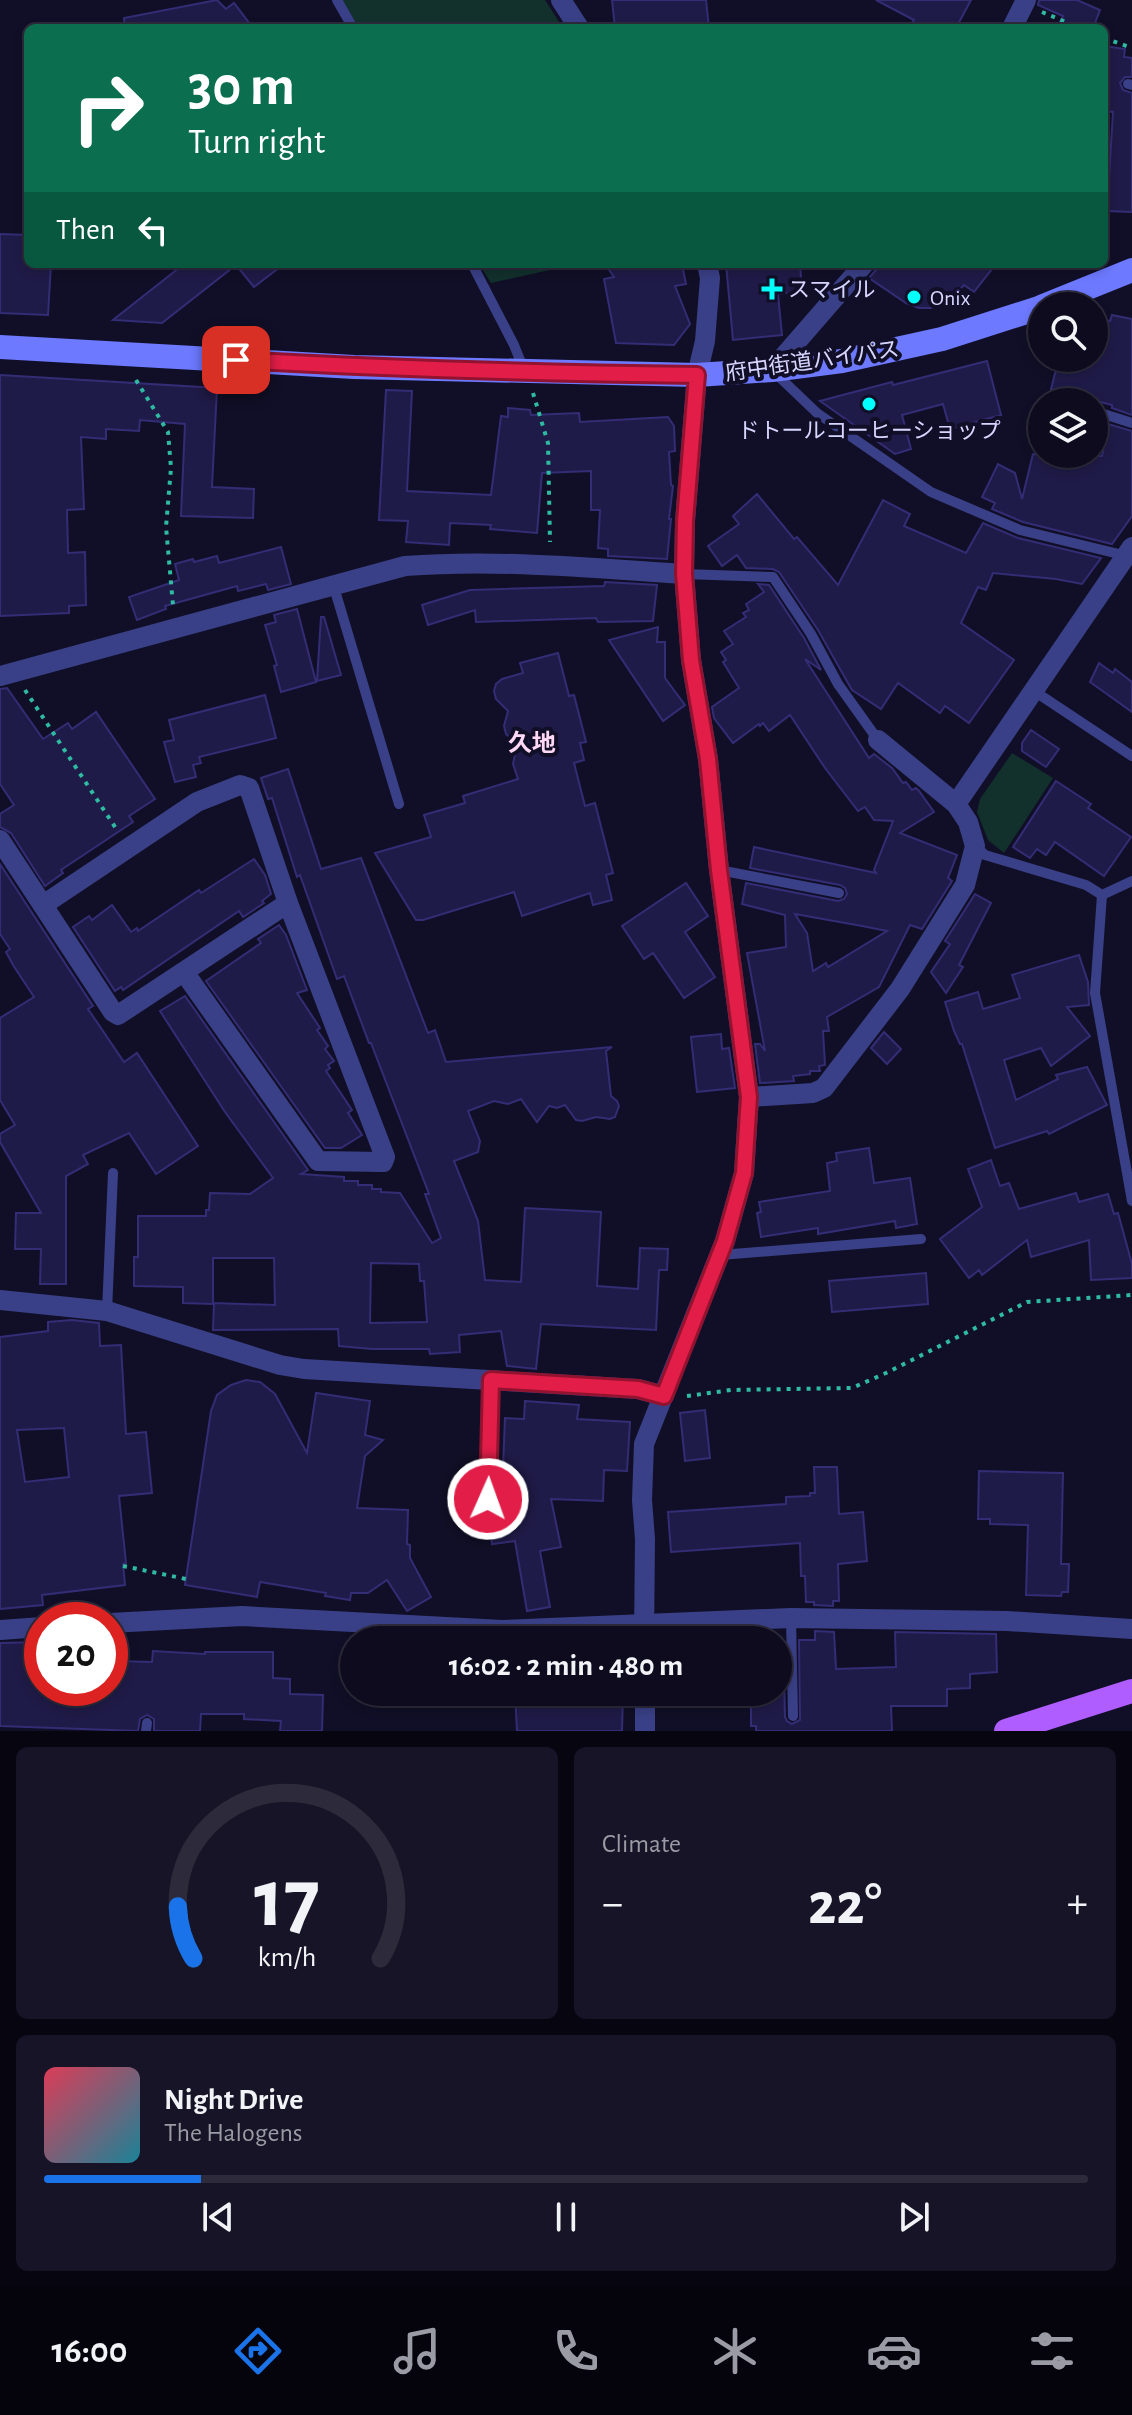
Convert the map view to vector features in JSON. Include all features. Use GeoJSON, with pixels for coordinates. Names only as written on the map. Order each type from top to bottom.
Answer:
{"type":"FeatureCollection","features":[{"type":"Feature","properties":{"kind":"main road"},"geometry":{"type":"LineString","coordinates":[[1006,1731],[1132,1691]]}},
{"type":"Feature","properties":{"kind":"street"},"geometry":{"type":"LineString","coordinates":[[561,0],[576,24]]}},
{"type":"Feature","properties":{"kind":"street"},"geometry":{"type":"LineString","coordinates":[[1014,24],[1024,2]]}},
{"type":"Feature","properties":{"kind":"street"},"geometry":{"type":"LineString","coordinates":[[644,1626],[644,1444],[720,1255],[744,1173],[749,1097],[719,870],[708,759],[691,660],[684,574],[685,521],[697,375],[705,341],[710,278],[708,268]]}},
{"type":"Feature","properties":{"kind":"street"},"geometry":{"type":"LineString","coordinates":[[772,370],[861,268]]}},
{"type":"Feature","properties":{"kind":"street","name":"府中街道バイパス"},"geometry":{"type":"LineString","coordinates":[[1078,292],[1132,270]]}},
{"type":"Feature","properties":{"kind":"street","name":"府中街道バイパス"},"geometry":{"type":"LineString","coordinates":[[0,347],[528,380],[697,375],[842,361],[942,339],[1028,311]]}},
{"type":"Feature","properties":{"kind":"street"},"geometry":{"type":"LineString","coordinates":[[956,804],[1129,552]]}},
{"type":"Feature","properties":{"kind":"street"},"geometry":{"type":"LineString","coordinates":[[6,673],[405,566],[443,563],[551,565],[684,574]]}},
{"type":"Feature","properties":{"kind":"street"},"geometry":{"type":"LineString","coordinates":[[749,1097],[813,1093],[824,1088],[900,989],[965,885],[975,846],[968,822],[956,804],[878,740]]}},
{"type":"Feature","properties":{"kind":"street"},"geometry":{"type":"LineString","coordinates":[[43,905],[197,802],[240,785],[249,788],[288,903],[385,1157],[383,1162],[318,1161],[184,972]]}},
{"type":"Feature","properties":{"kind":"street"},"geometry":{"type":"LineString","coordinates":[[0,840],[113,1012],[118,1015],[288,903]]}},
{"type":"Feature","properties":{"kind":"street"},"geometry":{"type":"LineString","coordinates":[[0,1300],[107,1311],[292,1367],[638,1389],[664,1396]]}},
{"type":"Feature","properties":{"kind":"street"},"geometry":{"type":"LineString","coordinates":[[128,1622],[242,1616],[428,1626]]}},
{"type":"Feature","properties":{"kind":"street"},"geometry":{"type":"LineString","coordinates":[[707,1626],[791,1618],[1007,1621],[1132,1629]]}},
{"type":"Feature","properties":{"kind":"street"},"geometry":{"type":"LineString","coordinates":[[0,1630],[24,1628]]}},
{"type":"Feature","properties":{"kind":"street"},"geometry":{"type":"LineString","coordinates":[[645,1706],[645,1731]]}},
{"type":"Feature","properties":{"kind":"lane"},"geometry":{"type":"LineString","coordinates":[[337,0],[351,24]]}},
{"type":"Feature","properties":{"kind":"lane"},"geometry":{"type":"LineString","coordinates":[[474,268],[514,345],[528,380]]}},
{"type":"Feature","properties":{"kind":"lane"},"geometry":{"type":"LineString","coordinates":[[772,370],[817,413],[931,492],[1020,530],[1129,552]]}},
{"type":"Feature","properties":{"kind":"lane"},"geometry":{"type":"LineString","coordinates":[[1108,415],[1132,423]]}},
{"type":"Feature","properties":{"kind":"lane"},"geometry":{"type":"LineString","coordinates":[[684,574],[773,577],[811,634],[838,684],[878,740]]}},
{"type":"Feature","properties":{"kind":"lane"},"geometry":{"type":"LineString","coordinates":[[333,584],[399,804]]}},
{"type":"Feature","properties":{"kind":"lane"},"geometry":{"type":"LineString","coordinates":[[1034,691],[1132,756]]}},
{"type":"Feature","properties":{"kind":"lane"},"geometry":{"type":"LineString","coordinates":[[975,846],[985,855],[1086,885],[1102,895]]}},
{"type":"Feature","properties":{"kind":"lane"},"geometry":{"type":"LineString","coordinates":[[719,870],[839,893]]}},
{"type":"Feature","properties":{"kind":"lane"},"geometry":{"type":"LineString","coordinates":[[1102,895],[1132,881]]}},
{"type":"Feature","properties":{"kind":"lane"},"geometry":{"type":"LineString","coordinates":[[1102,895],[1095,993],[1132,1201]]}},
{"type":"Feature","properties":{"kind":"lane"},"geometry":{"type":"LineString","coordinates":[[107,1311],[113,1173]]}},
{"type":"Feature","properties":{"kind":"lane"},"geometry":{"type":"LineString","coordinates":[[720,1255],[921,1239]]}},
{"type":"Feature","properties":{"kind":"lane"},"geometry":{"type":"LineString","coordinates":[[491,1380],[488,1499],[518,1503]]}},
{"type":"Feature","properties":{"kind":"lane"},"geometry":{"type":"LineString","coordinates":[[791,1618],[793,1716]]}},
{"type":"Feature","properties":{"kind":"path"},"geometry":{"type":"LineString","coordinates":[[1024,2],[1071,24]]}},
{"type":"Feature","properties":{"kind":"path"},"geometry":{"type":"LineString","coordinates":[[1108,39],[1132,48]]}},
{"type":"Feature","properties":{"kind":"path"},"geometry":{"type":"LineString","coordinates":[[131,371],[168,432],[171,468],[166,527],[176,629]]}},
{"type":"Feature","properties":{"kind":"path"},"geometry":{"type":"LineString","coordinates":[[528,380],[548,443],[551,565]]}},
{"type":"Feature","properties":{"kind":"path"},"geometry":{"type":"LineString","coordinates":[[6,673],[129,848]]}},
{"type":"Feature","properties":{"kind":"path"},"geometry":{"type":"LineString","coordinates":[[664,1396],[697,1396],[731,1390],[852,1388],[1027,1302],[1132,1295]]}},
{"type":"Feature","properties":{"kind":"path"},"geometry":{"type":"LineString","coordinates":[[123,1566],[186,1579]]}},
{"type":"Feature","properties":{"kind":"green space"},"geometry":{"type":"Polygon","coordinates":[[[342,0],[545,0],[560,24],[357,24],[342,0]]]}},
{"type":"Feature","properties":{"kind":"green space"},"geometry":{"type":"Polygon","coordinates":[[[482,268],[559,268],[491,283],[482,268]]]}},
{"type":"Feature","properties":{"kind":"green space"},"geometry":{"type":"Polygon","coordinates":[[[1012,753],[1053,778],[1004,853],[988,840],[977,812],[980,799],[1012,753]]]}},
{"type":"Feature","properties":{"kind":"building"},"geometry":{"type":"Polygon","coordinates":[[[217,0],[226,9],[234,3],[250,24],[125,24],[124,18],[217,0]]]}},
{"type":"Feature","properties":{"kind":"building"},"geometry":{"type":"Polygon","coordinates":[[[612,0],[706,0],[709,24],[615,24],[612,0]]]}},
{"type":"Feature","properties":{"kind":"building"},"geometry":{"type":"Polygon","coordinates":[[[876,0],[971,0],[958,24],[912,24],[914,20],[876,0]]]}},
{"type":"Feature","properties":{"kind":"building"},"geometry":{"type":"Polygon","coordinates":[[[1039,0],[1077,0],[1100,10],[1095,24],[1059,24],[1063,16],[1038,5],[1039,0]]]}},
{"type":"Feature","properties":{"kind":"building"},"geometry":{"type":"Polygon","coordinates":[[[1108,47],[1125,49],[1124,57],[1132,58],[1132,77],[1125,77],[1120,83],[1123,90],[1132,93],[1132,212],[1108,211],[1113,112],[1108,111],[1108,47]]]}},
{"type":"Feature","properties":{"kind":"building"},"geometry":{"type":"Polygon","coordinates":[[[0,234],[24,235],[24,268],[51,268],[48,315],[0,313],[0,234]]]}},
{"type":"Feature","properties":{"kind":"building"},"geometry":{"type":"Polygon","coordinates":[[[179,268],[232,268],[162,323],[113,320],[179,268]]]}},
{"type":"Feature","properties":{"kind":"building"},"geometry":{"type":"Polygon","coordinates":[[[238,268],[279,268],[254,287],[238,268]]]}},
{"type":"Feature","properties":{"kind":"building"},"geometry":{"type":"Polygon","coordinates":[[[608,268],[683,268],[686,284],[675,286],[690,324],[674,345],[616,343],[604,279],[614,277],[608,268]]]}},
{"type":"Feature","properties":{"kind":"building"},"geometry":{"type":"Polygon","coordinates":[[[726,268],[800,268],[802,291],[778,294],[782,335],[733,340],[726,268]]]}},
{"type":"Feature","properties":{"kind":"building"},"geometry":{"type":"Polygon","coordinates":[[[878,268],[993,268],[974,292],[964,285],[949,301],[931,308],[906,303],[869,278],[878,268]]]}},
{"type":"Feature","properties":{"kind":"building"},"geometry":{"type":"Polygon","coordinates":[[[1112,315],[1132,319],[1132,415],[1108,404],[1108,388],[1051,388],[1055,372],[1108,372],[1112,315]]]}},
{"type":"Feature","properties":{"kind":"building"},"geometry":{"type":"Polygon","coordinates":[[[987,361],[1001,415],[950,429],[943,404],[902,415],[911,449],[895,454],[820,401],[892,382],[893,385],[987,361]]]}},
{"type":"Feature","properties":{"kind":"building"},"geometry":{"type":"Polygon","coordinates":[[[0,375],[217,388],[212,487],[254,489],[253,518],[181,516],[185,424],[140,420],[139,431],[106,429],[106,439],[81,437],[84,509],[67,510],[68,553],[85,552],[86,605],[69,606],[69,613],[0,616],[0,375]]]}},
{"type":"Feature","properties":{"kind":"building"},"geometry":{"type":"Polygon","coordinates":[[[386,390],[412,391],[407,491],[491,495],[501,416],[508,417],[508,408],[530,410],[531,415],[579,413],[580,422],[668,417],[674,426],[675,451],[669,452],[673,486],[667,559],[608,556],[608,549],[598,548],[600,510],[591,510],[591,471],[542,473],[537,533],[490,529],[491,525],[450,523],[449,545],[406,542],[408,521],[379,520],[386,390]]]}},
{"type":"Feature","properties":{"kind":"building"},"geometry":{"type":"Polygon","coordinates":[[[1108,424],[1132,431],[1132,516],[1112,544],[1023,522],[992,509],[995,503],[982,497],[998,464],[1015,473],[1022,499],[1030,468],[1108,468],[1108,424]]]}},
{"type":"Feature","properties":{"kind":"building"},"geometry":{"type":"Polygon","coordinates":[[[757,494],[838,585],[883,500],[910,514],[904,526],[966,553],[983,523],[1018,538],[1101,558],[1082,584],[993,573],[986,590],[978,587],[961,623],[1014,660],[969,723],[945,706],[940,713],[898,683],[881,709],[852,690],[818,630],[779,572],[746,568],[737,555],[722,566],[708,546],[739,524],[733,516],[757,494]]]}},
{"type":"Feature","properties":{"kind":"building"},"geometry":{"type":"Polygon","coordinates":[[[281,547],[291,584],[268,590],[266,584],[238,591],[237,586],[165,606],[166,609],[137,620],[129,597],[179,580],[175,564],[217,556],[219,563],[281,547]]]}},
{"type":"Feature","properties":{"kind":"building"},"geometry":{"type":"Polygon","coordinates":[[[605,582],[657,585],[653,621],[598,622],[596,618],[476,622],[475,610],[428,625],[422,605],[470,590],[604,586],[605,582]]]}},
{"type":"Feature","properties":{"kind":"building"},"geometry":{"type":"Polygon","coordinates":[[[758,584],[769,585],[804,638],[821,670],[805,659],[869,758],[874,754],[892,768],[903,783],[919,791],[934,812],[900,833],[957,855],[948,878],[952,881],[922,929],[910,925],[879,987],[827,1017],[829,1031],[823,1031],[825,1065],[819,1066],[820,1071],[793,1076],[794,1081],[760,1083],[755,1044],[760,1044],[765,1051],[747,953],[786,947],[785,915],[742,904],[746,883],[838,901],[847,894],[840,885],[750,868],[754,847],[876,873],[874,870],[893,821],[874,820],[865,807],[858,811],[790,715],[769,731],[763,723],[759,724],[733,743],[714,718],[712,707],[739,688],[723,662],[726,660],[721,652],[733,644],[724,631],[746,617],[743,613],[749,610],[746,604],[764,592],[758,584]],[[795,914],[807,933],[813,971],[826,963],[828,967],[887,931],[795,914]]]}},
{"type":"Feature","properties":{"kind":"building"},"geometry":{"type":"Polygon","coordinates":[[[297,609],[316,682],[281,692],[265,625],[276,622],[274,615],[297,609]]]}},
{"type":"Feature","properties":{"kind":"building"},"geometry":{"type":"Polygon","coordinates":[[[321,617],[324,617],[341,675],[317,681],[321,617]]]}},
{"type":"Feature","properties":{"kind":"building"},"geometry":{"type":"Polygon","coordinates":[[[658,627],[657,642],[665,642],[665,678],[685,705],[663,721],[609,640],[658,627]]]}},
{"type":"Feature","properties":{"kind":"building"},"geometry":{"type":"Polygon","coordinates":[[[558,653],[569,696],[574,695],[586,742],[580,743],[584,760],[574,763],[585,806],[595,803],[613,873],[606,875],[612,900],[593,905],[590,893],[522,916],[514,892],[416,920],[375,853],[431,837],[424,815],[465,803],[463,796],[518,779],[513,764],[517,745],[506,734],[504,726],[508,711],[496,699],[496,684],[523,673],[520,663],[558,653]]]}},
{"type":"Feature","properties":{"kind":"building"},"geometry":{"type":"Polygon","coordinates":[[[1099,663],[1113,673],[1115,669],[1132,682],[1132,712],[1090,682],[1099,663]]]}},
{"type":"Feature","properties":{"kind":"building"},"geometry":{"type":"Polygon","coordinates":[[[7,688],[43,739],[68,723],[72,729],[96,712],[155,799],[129,816],[133,822],[61,870],[63,873],[45,886],[11,833],[0,827],[0,814],[14,805],[0,784],[0,689],[7,688]]]}},
{"type":"Feature","properties":{"kind":"building"},"geometry":{"type":"Polygon","coordinates":[[[265,695],[276,738],[199,757],[201,763],[193,765],[196,777],[175,782],[164,742],[174,740],[169,720],[265,695]]]}},
{"type":"Feature","properties":{"kind":"building"},"geometry":{"type":"Polygon","coordinates":[[[1031,730],[1059,749],[1046,767],[1022,751],[1022,743],[1031,730]]]}},
{"type":"Feature","properties":{"kind":"building"},"geometry":{"type":"Polygon","coordinates":[[[288,769],[321,869],[361,858],[428,1033],[435,1030],[446,1062],[612,1047],[606,1051],[611,1096],[619,1106],[615,1117],[576,1120],[565,1105],[557,1108],[549,1106],[537,1122],[521,1099],[508,1104],[494,1101],[468,1111],[480,1141],[478,1152],[454,1161],[478,1221],[485,1280],[521,1282],[525,1208],[601,1212],[597,1286],[638,1289],[640,1248],[668,1249],[667,1270],[659,1270],[656,1330],[541,1324],[536,1369],[507,1366],[501,1331],[459,1335],[460,1352],[430,1354],[429,1349],[339,1346],[338,1329],[213,1330],[214,1303],[275,1305],[274,1258],[213,1258],[213,1304],[183,1303],[183,1287],[134,1286],[138,1216],[206,1216],[210,1193],[250,1194],[273,1178],[225,1112],[160,1011],[185,996],[308,1170],[301,1174],[344,1177],[344,1181],[372,1185],[372,1189],[381,1189],[381,1192],[400,1193],[432,1243],[441,1238],[425,1194],[429,1194],[371,1043],[344,976],[337,979],[300,875],[297,877],[272,798],[268,799],[261,778],[288,769]],[[371,1263],[370,1323],[427,1322],[424,1281],[420,1281],[419,1264],[371,1263]]]}},
{"type":"Feature","properties":{"kind":"building"},"geometry":{"type":"Polygon","coordinates":[[[1056,781],[1091,804],[1088,808],[1131,837],[1104,876],[1055,842],[1046,855],[1037,849],[1030,858],[1013,847],[1056,781]]]}},
{"type":"Feature","properties":{"kind":"building"},"geometry":{"type":"Polygon","coordinates":[[[254,859],[265,875],[271,894],[262,901],[264,903],[243,917],[239,911],[123,990],[121,987],[115,991],[73,927],[89,916],[92,920],[112,905],[131,932],[137,928],[138,931],[199,890],[201,893],[254,859]]]}},
{"type":"Feature","properties":{"kind":"building"},"geometry":{"type":"Polygon","coordinates":[[[0,864],[93,1006],[88,1009],[124,1062],[137,1053],[198,1146],[156,1174],[129,1133],[83,1155],[88,1164],[66,1176],[66,1284],[40,1284],[41,1249],[15,1249],[16,1213],[41,1213],[0,1142],[0,1134],[15,1125],[0,1100],[0,1018],[34,997],[13,965],[6,952],[10,949],[0,934],[0,864]]]}},
{"type":"Feature","properties":{"kind":"building"},"geometry":{"type":"Polygon","coordinates":[[[686,883],[708,916],[685,932],[715,977],[684,998],[653,953],[644,959],[622,926],[686,883]]]}},
{"type":"Feature","properties":{"kind":"building"},"geometry":{"type":"Polygon","coordinates":[[[975,894],[991,903],[959,965],[963,967],[946,993],[931,972],[950,944],[945,941],[975,894]]]}},
{"type":"Feature","properties":{"kind":"building"},"geometry":{"type":"Polygon","coordinates":[[[279,925],[286,935],[307,990],[297,993],[320,1028],[317,1030],[328,1046],[325,1049],[334,1061],[326,1071],[352,1110],[348,1113],[362,1135],[341,1148],[325,1148],[206,981],[261,943],[258,939],[279,925]]]}},
{"type":"Feature","properties":{"kind":"building"},"geometry":{"type":"Polygon","coordinates":[[[1079,955],[1088,982],[1089,1005],[1067,1007],[1090,1036],[1051,1066],[1041,1048],[1004,1060],[1016,1100],[1058,1079],[1056,1075],[1087,1067],[1107,1105],[1049,1134],[1047,1131],[995,1148],[962,1044],[954,1031],[945,1002],[978,992],[983,1009],[1020,998],[1012,975],[1079,955]]]}},
{"type":"Feature","properties":{"kind":"building"},"geometry":{"type":"Polygon","coordinates":[[[884,1032],[901,1049],[887,1064],[871,1048],[884,1032]]]}},
{"type":"Feature","properties":{"kind":"building"},"geometry":{"type":"Polygon","coordinates":[[[721,1034],[722,1049],[729,1048],[735,1088],[697,1092],[691,1037],[721,1034]]]}},
{"type":"Feature","properties":{"kind":"building"},"geometry":{"type":"Polygon","coordinates":[[[869,1148],[874,1183],[910,1178],[917,1224],[896,1228],[895,1221],[818,1234],[818,1228],[761,1237],[757,1213],[761,1212],[759,1202],[830,1191],[827,1163],[837,1161],[836,1153],[869,1148]]]}},
{"type":"Feature","properties":{"kind":"building"},"geometry":{"type":"Polygon","coordinates":[[[991,1160],[1000,1186],[1009,1183],[1019,1209],[1076,1193],[1079,1202],[1108,1194],[1114,1214],[1118,1213],[1132,1264],[1132,1278],[1091,1280],[1089,1240],[1031,1257],[1027,1240],[982,1275],[979,1270],[969,1278],[940,1239],[982,1207],[968,1169],[991,1160]]]}},
{"type":"Feature","properties":{"kind":"building"},"geometry":{"type":"Polygon","coordinates":[[[926,1273],[928,1304],[832,1312],[829,1281],[926,1273]]]}},
{"type":"Feature","properties":{"kind":"building"},"geometry":{"type":"Polygon","coordinates":[[[72,1320],[99,1323],[100,1346],[121,1345],[126,1434],[146,1432],[152,1493],[119,1496],[126,1563],[123,1564],[125,1585],[42,1595],[43,1602],[24,1602],[24,1607],[0,1609],[0,1337],[48,1331],[48,1322],[72,1320]],[[64,1428],[17,1430],[25,1482],[69,1477],[64,1428]]]}},
{"type":"Feature","properties":{"kind":"building"},"geometry":{"type":"Polygon","coordinates":[[[246,1380],[260,1382],[275,1394],[307,1453],[316,1393],[370,1401],[365,1435],[383,1440],[365,1456],[357,1508],[408,1510],[407,1544],[410,1545],[410,1558],[431,1597],[407,1611],[387,1580],[368,1593],[351,1593],[350,1600],[260,1582],[257,1597],[185,1585],[211,1411],[217,1395],[231,1385],[246,1380]]]}},
{"type":"Feature","properties":{"kind":"building"},"geometry":{"type":"Polygon","coordinates":[[[525,1401],[579,1405],[577,1419],[630,1422],[627,1471],[604,1470],[603,1501],[551,1499],[561,1547],[540,1551],[550,1607],[527,1611],[515,1541],[492,1544],[489,1512],[501,1509],[520,1511],[526,1505],[522,1496],[502,1493],[505,1418],[524,1419],[525,1401]]]}},
{"type":"Feature","properties":{"kind":"building"},"geometry":{"type":"Polygon","coordinates":[[[705,1410],[710,1458],[685,1461],[680,1413],[705,1410]]]}},
{"type":"Feature","properties":{"kind":"building"},"geometry":{"type":"Polygon","coordinates":[[[814,1467],[837,1467],[839,1514],[863,1512],[867,1561],[838,1564],[839,1601],[833,1601],[833,1606],[806,1602],[800,1543],[671,1552],[668,1512],[786,1504],[786,1497],[815,1493],[814,1467]]]}},
{"type":"Feature","properties":{"kind":"building"},"geometry":{"type":"Polygon","coordinates":[[[979,1471],[1063,1473],[1061,1564],[1069,1564],[1068,1592],[1062,1592],[1061,1596],[1026,1595],[1028,1525],[990,1524],[990,1519],[978,1519],[979,1471]]]}},
{"type":"Feature","properties":{"kind":"building"},"geometry":{"type":"Polygon","coordinates":[[[815,1631],[834,1632],[836,1669],[896,1667],[895,1632],[996,1634],[997,1672],[970,1674],[970,1688],[947,1689],[947,1706],[891,1706],[892,1731],[756,1731],[756,1726],[751,1726],[751,1706],[785,1706],[787,1721],[792,1724],[800,1720],[799,1640],[815,1640],[815,1631]]]}},
{"type":"Feature","properties":{"kind":"building"},"geometry":{"type":"Polygon","coordinates":[[[24,1642],[24,1706],[128,1706],[128,1661],[152,1662],[153,1651],[205,1654],[273,1652],[273,1678],[290,1679],[290,1694],[323,1695],[322,1731],[280,1731],[281,1721],[244,1719],[244,1714],[201,1714],[200,1731],[154,1731],[154,1719],[147,1715],[140,1719],[138,1731],[0,1726],[0,1643],[24,1642]]]}},
{"type":"Feature","properties":{"kind":"building"},"geometry":{"type":"Polygon","coordinates":[[[516,1706],[623,1706],[622,1731],[517,1731],[516,1706]]]}},
{"type":"Feature","properties":{"kind":"place","name":"スマイル"},"geometry":{"type":"Point","coordinates":[772,289]}},
{"type":"Feature","properties":{"kind":"place","name":"Onix"},"geometry":{"type":"Point","coordinates":[914,297]}},
{"type":"Feature","properties":{"kind":"place","name":"ドトールコーヒーショップ"},"geometry":{"type":"Point","coordinates":[869,404]}},
{"type":"Feature","properties":{"kind":"district","name":"久地"},"geometry":{"type":"Point","coordinates":[532,743]}},
{"type":"Feature","properties":{"kind":"route"},"geometry":{"type":"LineString","coordinates":[[236,360],[534,373],[697,375],[685,521],[684,574],[691,660],[708,759],[719,870],[749,1097],[744,1173],[725,1241],[664,1396],[638,1389],[491,1380],[488,1499]]}}]}
